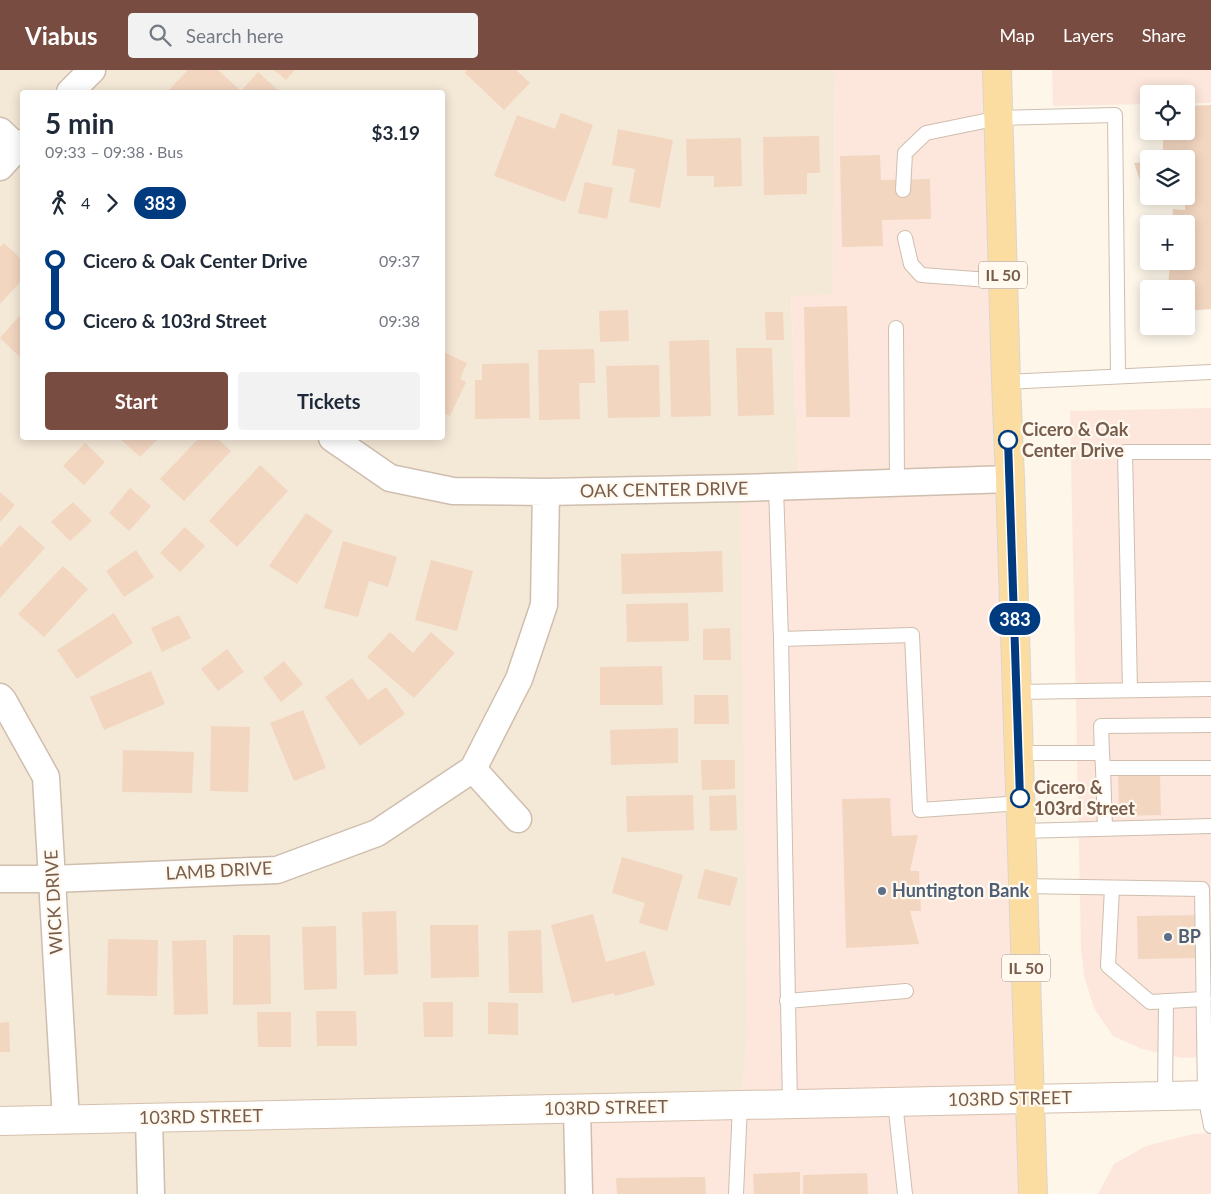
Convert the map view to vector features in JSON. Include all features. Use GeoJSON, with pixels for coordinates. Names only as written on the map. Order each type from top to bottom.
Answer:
{"type":"FeatureCollection","features":[{"type":"Feature","properties":{"kind":"main road","name":"IL 50"},"geometry":{"type":"LineString","coordinates":[[997,70],[1033,1194]]}},
{"type":"Feature","properties":{"kind":"main road","name":"103RD STREET"},"geometry":{"type":"LineString","coordinates":[[0,1121],[1208,1095]]}},
{"type":"Feature","properties":{"kind":"street"},"geometry":{"type":"LineString","coordinates":[[72,90],[92,70]]}},
{"type":"Feature","properties":{"kind":"street"},"geometry":{"type":"LineString","coordinates":[[0,167],[16,144]]}},
{"type":"Feature","properties":{"kind":"street","name":"OAK CENTER DRIVE"},"geometry":{"type":"LineString","coordinates":[[335,440],[390,478],[453,491],[546,492],[1010,479]]}},
{"type":"Feature","properties":{"kind":"street","name":"LAMB DRIVE"},"geometry":{"type":"LineString","coordinates":[[0,879],[52,879],[277,870],[377,833],[474,769],[519,680],[544,605],[546,492]]}},
{"type":"Feature","properties":{"kind":"street","name":"WICK DRIVE"},"geometry":{"type":"LineString","coordinates":[[0,697],[46,777],[66,1120]]}},
{"type":"Feature","properties":{"kind":"street"},"geometry":{"type":"LineString","coordinates":[[474,769],[518,820]]}},
{"type":"Feature","properties":{"kind":"street"},"geometry":{"type":"LineString","coordinates":[[577,1109],[579,1194]]}},
{"type":"Feature","properties":{"kind":"street"},"geometry":{"type":"LineString","coordinates":[[149,1118],[152,1194]]}},
{"type":"Feature","properties":{"kind":"lane"},"geometry":{"type":"LineString","coordinates":[[903,190],[905,153],[926,133],[999,118],[1115,115],[1118,376]]}},
{"type":"Feature","properties":{"kind":"lane"},"geometry":{"type":"LineString","coordinates":[[905,238],[911,264],[921,275],[1003,281]]}},
{"type":"Feature","properties":{"kind":"lane"},"geometry":{"type":"LineString","coordinates":[[896,328],[897,483]]}},
{"type":"Feature","properties":{"kind":"lane"},"geometry":{"type":"LineString","coordinates":[[1006,382],[1211,372]]}},
{"type":"Feature","properties":{"kind":"lane"},"geometry":{"type":"LineString","coordinates":[[1130,690],[1125,452],[1211,452]]}},
{"type":"Feature","properties":{"kind":"lane"},"geometry":{"type":"LineString","coordinates":[[776,487],[781,639],[790,1104]]}},
{"type":"Feature","properties":{"kind":"lane"},"geometry":{"type":"LineString","coordinates":[[781,639],[912,635],[920,810],[1021,803]]}},
{"type":"Feature","properties":{"kind":"lane"},"geometry":{"type":"LineString","coordinates":[[1017,692],[1211,689]]}},
{"type":"Feature","properties":{"kind":"lane"},"geometry":{"type":"LineString","coordinates":[[1105,829],[1101,726],[1211,726]]}},
{"type":"Feature","properties":{"kind":"lane"},"geometry":{"type":"LineString","coordinates":[[1019,753],[1102,753]]}},
{"type":"Feature","properties":{"kind":"lane"},"geometry":{"type":"LineString","coordinates":[[1102,768],[1211,768]]}},
{"type":"Feature","properties":{"kind":"lane"},"geometry":{"type":"LineString","coordinates":[[1021,831],[1211,826]]}},
{"type":"Feature","properties":{"kind":"lane"},"geometry":{"type":"LineString","coordinates":[[1023,886],[1202,890],[1204,999],[1211,1126]]}},
{"type":"Feature","properties":{"kind":"lane"},"geometry":{"type":"LineString","coordinates":[[1112,888],[1108,966],[1150,1002],[1204,999]]}},
{"type":"Feature","properties":{"kind":"lane"},"geometry":{"type":"LineString","coordinates":[[788,1001],[906,991]]}},
{"type":"Feature","properties":{"kind":"lane"},"geometry":{"type":"LineString","coordinates":[[1165,1096],[1166,1002]]}},
{"type":"Feature","properties":{"kind":"lane"},"geometry":{"type":"LineString","coordinates":[[895,1102],[905,1194]]}},
{"type":"Feature","properties":{"kind":"lane"},"geometry":{"type":"LineString","coordinates":[[736,1194],[740,1105]]}},
{"type":"Feature","properties":{"kind":"shaded area"},"geometry":{"type":"Polygon","coordinates":[[[0,70],[835,70],[833,295],[791,297],[799,486],[740,1105],[579,1194],[0,1194],[0,70]]]}},
{"type":"Feature","properties":{"kind":"shaded area"},"geometry":{"type":"Polygon","coordinates":[[[835,70],[997,70],[1033,1194],[579,1194],[577,1109],[740,1105],[747,1041],[740,488],[799,486],[791,296],[833,294],[835,70]]]}},
{"type":"Feature","properties":{"kind":"shaded area"},"geometry":{"type":"Polygon","coordinates":[[[1052,70],[1211,70],[1211,103],[1195,103],[1195,85],[1140,85],[1140,104],[1053,106],[1052,70]]]}},
{"type":"Feature","properties":{"kind":"shaded area"},"geometry":{"type":"Polygon","coordinates":[[[1211,408],[1211,1057],[1182,1058],[1142,1049],[1113,1036],[1094,1008],[1084,976],[1081,949],[1070,411],[1211,408]]]}},
{"type":"Feature","properties":{"kind":"shaded area"},"geometry":{"type":"Polygon","coordinates":[[[1211,1133],[1211,1194],[1098,1194],[1114,1164],[1146,1146],[1193,1134],[1211,1133]]]}},
{"type":"Feature","properties":{"kind":"building"},"geometry":{"type":"Polygon","coordinates":[[[188,70],[218,70],[240,90],[169,90],[188,70]]]}},
{"type":"Feature","properties":{"kind":"building"},"geometry":{"type":"Polygon","coordinates":[[[274,70],[295,70],[286,80],[274,70]]]}},
{"type":"Feature","properties":{"kind":"building"},"geometry":{"type":"Polygon","coordinates":[[[467,70],[516,70],[530,83],[504,110],[465,73],[467,70]]]}},
{"type":"Feature","properties":{"kind":"building"},"geometry":{"type":"Polygon","coordinates":[[[258,72],[278,90],[242,90],[258,72]]]}},
{"type":"Feature","properties":{"kind":"building"},"geometry":{"type":"Polygon","coordinates":[[[1211,105],[1211,309],[1195,310],[1195,280],[1169,280],[1169,270],[1195,270],[1195,215],[1173,215],[1173,209],[1185,210],[1185,205],[1195,205],[1195,150],[1163,150],[1163,140],[1195,140],[1195,106],[1211,105]]]}},
{"type":"Feature","properties":{"kind":"building"},"geometry":{"type":"Polygon","coordinates":[[[561,113],[593,125],[565,202],[494,176],[517,115],[555,129],[561,113]]]}},
{"type":"Feature","properties":{"kind":"building"},"geometry":{"type":"Polygon","coordinates":[[[618,129],[673,140],[660,208],[629,202],[635,169],[612,165],[618,129]]]}},
{"type":"Feature","properties":{"kind":"building"},"geometry":{"type":"Polygon","coordinates":[[[819,136],[820,173],[807,173],[807,194],[764,195],[763,137],[819,136]]]}},
{"type":"Feature","properties":{"kind":"building"},"geometry":{"type":"Polygon","coordinates":[[[741,138],[742,186],[714,187],[714,176],[687,176],[686,139],[741,138]]]}},
{"type":"Feature","properties":{"kind":"building"},"geometry":{"type":"Polygon","coordinates":[[[880,155],[881,180],[930,179],[931,219],[882,220],[883,246],[842,247],[840,156],[880,155]]]}},
{"type":"Feature","properties":{"kind":"building"},"geometry":{"type":"Polygon","coordinates":[[[1134,163],[1140,163],[1140,180],[1134,163]]]}},
{"type":"Feature","properties":{"kind":"building"},"geometry":{"type":"Polygon","coordinates":[[[585,182],[613,188],[607,219],[578,213],[585,182]]]}},
{"type":"Feature","properties":{"kind":"building"},"geometry":{"type":"Polygon","coordinates":[[[4,243],[20,258],[20,282],[0,304],[0,247],[4,243]]]}},
{"type":"Feature","properties":{"kind":"building"},"geometry":{"type":"Polygon","coordinates":[[[847,306],[850,417],[806,417],[804,307],[847,306]]]}},
{"type":"Feature","properties":{"kind":"building"},"geometry":{"type":"Polygon","coordinates":[[[628,310],[629,341],[600,342],[599,311],[628,310]]]}},
{"type":"Feature","properties":{"kind":"building"},"geometry":{"type":"Polygon","coordinates":[[[765,312],[783,312],[784,340],[766,340],[765,312]]]}},
{"type":"Feature","properties":{"kind":"building"},"geometry":{"type":"Polygon","coordinates":[[[20,315],[20,357],[0,338],[20,315]]]}},
{"type":"Feature","properties":{"kind":"building"},"geometry":{"type":"Polygon","coordinates":[[[709,340],[711,416],[671,417],[669,341],[709,340]]]}},
{"type":"Feature","properties":{"kind":"building"},"geometry":{"type":"Polygon","coordinates":[[[736,348],[772,348],[774,415],[738,416],[736,348]]]}},
{"type":"Feature","properties":{"kind":"building"},"geometry":{"type":"Polygon","coordinates":[[[594,349],[595,383],[579,383],[580,419],[539,420],[538,350],[594,349]]]}},
{"type":"Feature","properties":{"kind":"building"},"geometry":{"type":"Polygon","coordinates":[[[445,352],[467,363],[460,379],[466,382],[450,416],[445,414],[445,352]]]}},
{"type":"Feature","properties":{"kind":"building"},"geometry":{"type":"Polygon","coordinates":[[[529,363],[530,418],[475,419],[475,380],[482,380],[482,364],[529,363]]]}},
{"type":"Feature","properties":{"kind":"building"},"geometry":{"type":"Polygon","coordinates":[[[659,365],[660,417],[608,418],[606,366],[659,365]]]}},
{"type":"Feature","properties":{"kind":"building"},"geometry":{"type":"Polygon","coordinates":[[[121,440],[157,440],[140,457],[121,440]]]}},
{"type":"Feature","properties":{"kind":"building"},"geometry":{"type":"Polygon","coordinates":[[[197,440],[219,440],[231,451],[184,501],[160,479],[197,440]]]}},
{"type":"Feature","properties":{"kind":"building"},"geometry":{"type":"Polygon","coordinates":[[[85,443],[105,462],[84,485],[63,466],[85,443]]]}},
{"type":"Feature","properties":{"kind":"building"},"geometry":{"type":"Polygon","coordinates":[[[260,465],[288,491],[237,547],[209,521],[260,465]]]}},
{"type":"Feature","properties":{"kind":"building"},"geometry":{"type":"Polygon","coordinates":[[[130,488],[151,506],[129,531],[109,513],[130,488]]]}},
{"type":"Feature","properties":{"kind":"building"},"geometry":{"type":"Polygon","coordinates":[[[0,492],[15,505],[0,522],[0,492]]]}},
{"type":"Feature","properties":{"kind":"building"},"geometry":{"type":"Polygon","coordinates":[[[73,502],[92,521],[70,541],[51,522],[73,502]]]}},
{"type":"Feature","properties":{"kind":"building"},"geometry":{"type":"Polygon","coordinates":[[[306,513],[333,531],[297,584],[269,566],[306,513]]]}},
{"type":"Feature","properties":{"kind":"building"},"geometry":{"type":"Polygon","coordinates":[[[20,525],[45,548],[0,598],[0,547],[20,525]]]}},
{"type":"Feature","properties":{"kind":"building"},"geometry":{"type":"Polygon","coordinates":[[[185,527],[205,546],[180,572],[160,553],[185,527]]]}},
{"type":"Feature","properties":{"kind":"building"},"geometry":{"type":"Polygon","coordinates":[[[343,541],[397,557],[388,587],[369,581],[358,617],[324,608],[343,541]]]}},
{"type":"Feature","properties":{"kind":"building"},"geometry":{"type":"Polygon","coordinates":[[[136,550],[154,577],[124,597],[106,571],[136,550]]]}},
{"type":"Feature","properties":{"kind":"building"},"geometry":{"type":"Polygon","coordinates":[[[722,551],[723,592],[622,594],[621,554],[722,551]]]}},
{"type":"Feature","properties":{"kind":"building"},"geometry":{"type":"Polygon","coordinates":[[[431,560],[473,571],[457,631],[415,620],[431,560]]]}},
{"type":"Feature","properties":{"kind":"building"},"geometry":{"type":"Polygon","coordinates":[[[63,566],[88,589],[44,637],[18,614],[63,566]]]}},
{"type":"Feature","properties":{"kind":"building"},"geometry":{"type":"Polygon","coordinates":[[[688,603],[689,641],[627,642],[626,604],[688,603]]]}},
{"type":"Feature","properties":{"kind":"building"},"geometry":{"type":"Polygon","coordinates":[[[114,613],[133,643],[77,679],[57,650],[114,613]]]}},
{"type":"Feature","properties":{"kind":"building"},"geometry":{"type":"Polygon","coordinates":[[[179,615],[191,638],[162,652],[151,628],[179,615]]]}},
{"type":"Feature","properties":{"kind":"building"},"geometry":{"type":"Polygon","coordinates":[[[730,628],[731,660],[703,660],[703,629],[730,628]]]}},
{"type":"Feature","properties":{"kind":"building"},"geometry":{"type":"Polygon","coordinates":[[[390,632],[413,653],[431,632],[455,653],[414,698],[367,657],[390,632]]]}},
{"type":"Feature","properties":{"kind":"building"},"geometry":{"type":"Polygon","coordinates":[[[227,649],[244,672],[218,691],[201,669],[227,649]]]}},
{"type":"Feature","properties":{"kind":"building"},"geometry":{"type":"Polygon","coordinates":[[[284,661],[303,684],[281,702],[263,678],[284,661]]]}},
{"type":"Feature","properties":{"kind":"building"},"geometry":{"type":"Polygon","coordinates":[[[662,666],[663,705],[600,705],[600,667],[662,666]]]}},
{"type":"Feature","properties":{"kind":"building"},"geometry":{"type":"Polygon","coordinates":[[[151,671],[165,704],[104,730],[90,697],[151,671]]]}},
{"type":"Feature","properties":{"kind":"building"},"geometry":{"type":"Polygon","coordinates":[[[352,678],[368,700],[386,687],[405,714],[360,746],[325,697],[352,678]]]}},
{"type":"Feature","properties":{"kind":"building"},"geometry":{"type":"Polygon","coordinates":[[[694,695],[728,695],[729,724],[694,724],[694,695]]]}},
{"type":"Feature","properties":{"kind":"building"},"geometry":{"type":"Polygon","coordinates":[[[303,710],[326,768],[294,781],[270,723],[303,710]]]}},
{"type":"Feature","properties":{"kind":"building"},"geometry":{"type":"Polygon","coordinates":[[[211,726],[250,727],[248,792],[210,791],[211,726]]]}},
{"type":"Feature","properties":{"kind":"building"},"geometry":{"type":"Polygon","coordinates":[[[678,728],[678,763],[611,765],[610,730],[678,728]]]}},
{"type":"Feature","properties":{"kind":"building"},"geometry":{"type":"Polygon","coordinates":[[[123,750],[194,752],[192,793],[122,792],[123,750]]]}},
{"type":"Feature","properties":{"kind":"building"},"geometry":{"type":"Polygon","coordinates":[[[701,760],[735,760],[735,789],[702,790],[701,760]]]}},
{"type":"Feature","properties":{"kind":"building"},"geometry":{"type":"Polygon","coordinates":[[[1118,773],[1160,773],[1161,815],[1119,816],[1118,773]]]}},
{"type":"Feature","properties":{"kind":"building"},"geometry":{"type":"Polygon","coordinates":[[[693,795],[694,830],[627,832],[626,796],[693,795]]]}},
{"type":"Feature","properties":{"kind":"building"},"geometry":{"type":"Polygon","coordinates":[[[736,795],[737,830],[710,831],[709,796],[736,795]]]}},
{"type":"Feature","properties":{"kind":"building","name":"Huntington Bank"},"geometry":{"type":"Polygon","coordinates":[[[890,798],[892,836],[918,835],[910,871],[919,871],[921,911],[910,911],[919,944],[846,948],[842,799],[890,798]]]}},
{"type":"Feature","properties":{"kind":"building"},"geometry":{"type":"Polygon","coordinates":[[[622,857],[683,875],[667,931],[639,923],[645,903],[612,893],[622,857]]]}},
{"type":"Feature","properties":{"kind":"building"},"geometry":{"type":"Polygon","coordinates":[[[705,869],[738,878],[730,906],[697,898],[705,869]]]}},
{"type":"Feature","properties":{"kind":"building"},"geometry":{"type":"Polygon","coordinates":[[[396,911],[398,974],[364,975],[362,912],[396,911]]]}},
{"type":"Feature","properties":{"kind":"building"},"geometry":{"type":"Polygon","coordinates":[[[593,914],[606,962],[645,951],[655,985],[615,996],[614,993],[572,1003],[551,925],[593,914]]]}},
{"type":"Feature","properties":{"kind":"building","name":"BP"},"geometry":{"type":"Polygon","coordinates":[[[1199,915],[1200,958],[1138,959],[1137,916],[1199,915]]]}},
{"type":"Feature","properties":{"kind":"building"},"geometry":{"type":"Polygon","coordinates":[[[430,925],[478,925],[479,977],[431,978],[430,925]]]}},
{"type":"Feature","properties":{"kind":"building"},"geometry":{"type":"Polygon","coordinates":[[[336,926],[337,989],[304,990],[302,927],[336,926]]]}},
{"type":"Feature","properties":{"kind":"building"},"geometry":{"type":"Polygon","coordinates":[[[541,930],[543,993],[509,993],[508,931],[541,930]]]}},
{"type":"Feature","properties":{"kind":"building"},"geometry":{"type":"Polygon","coordinates":[[[233,935],[270,935],[271,1004],[233,1005],[233,935]]]}},
{"type":"Feature","properties":{"kind":"building"},"geometry":{"type":"Polygon","coordinates":[[[108,939],[158,940],[157,996],[107,995],[108,939]]]}},
{"type":"Feature","properties":{"kind":"building"},"geometry":{"type":"Polygon","coordinates":[[[206,940],[208,1014],[174,1015],[172,941],[206,940]]]}},
{"type":"Feature","properties":{"kind":"building"},"geometry":{"type":"Polygon","coordinates":[[[423,1002],[453,1002],[453,1037],[424,1037],[423,1002]]]}},
{"type":"Feature","properties":{"kind":"building"},"geometry":{"type":"Polygon","coordinates":[[[488,1002],[518,1003],[518,1035],[488,1034],[488,1002]]]}},
{"type":"Feature","properties":{"kind":"building"},"geometry":{"type":"Polygon","coordinates":[[[316,1011],[356,1011],[357,1046],[317,1046],[316,1011]]]}},
{"type":"Feature","properties":{"kind":"building"},"geometry":{"type":"Polygon","coordinates":[[[257,1012],[291,1012],[291,1047],[258,1047],[257,1012]]]}},
{"type":"Feature","properties":{"kind":"building"},"geometry":{"type":"Polygon","coordinates":[[[9,1022],[10,1052],[0,1052],[0,1023],[9,1022]]]}},
{"type":"Feature","properties":{"kind":"building"},"geometry":{"type":"Polygon","coordinates":[[[800,1172],[800,1194],[754,1194],[753,1174],[800,1172]]]}},
{"type":"Feature","properties":{"kind":"building"},"geometry":{"type":"Polygon","coordinates":[[[867,1173],[868,1194],[803,1194],[803,1175],[867,1173]]]}},
{"type":"Feature","properties":{"kind":"building"},"geometry":{"type":"Polygon","coordinates":[[[705,1177],[706,1194],[617,1194],[616,1178],[705,1177]]]}},
{"type":"Feature","properties":{"kind":"bus line","name":"383"},"geometry":{"type":"LineString","coordinates":[[1008,440],[1020,798]]}},
{"type":"Feature","properties":{"kind":"place","name":"Cicero & Oak Center Drive"},"geometry":{"type":"Point","coordinates":[1008,440]}},
{"type":"Feature","properties":{"kind":"place","name":"Cicero & 103rd Street"},"geometry":{"type":"Point","coordinates":[1020,798]}},
{"type":"Feature","properties":{"kind":"place","name":"Huntington Bank"},"geometry":{"type":"Point","coordinates":[882,891]}},
{"type":"Feature","properties":{"kind":"place","name":"BP"},"geometry":{"type":"Point","coordinates":[1168,937]}}]}
